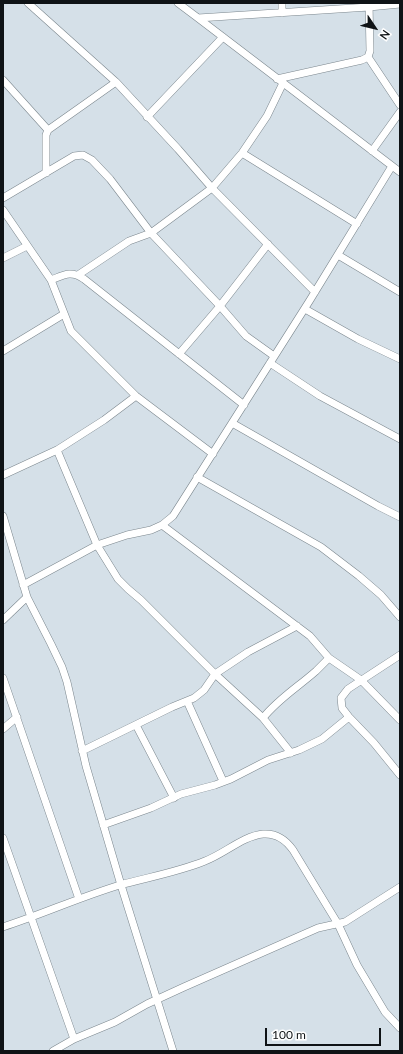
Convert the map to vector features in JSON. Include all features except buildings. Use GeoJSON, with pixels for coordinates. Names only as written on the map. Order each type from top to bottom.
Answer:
{"type":"FeatureCollection","features":[{"type":"Feature","properties":{"kind":"street"},"geometry":{"type":"LineString","coordinates":[[28,3],[116,82],[212,188],[315,292]]}},
{"type":"Feature","properties":{"kind":"street"},"geometry":{"type":"LineString","coordinates":[[179,3],[400,172]]}},
{"type":"Feature","properties":{"kind":"street"},"geometry":{"type":"LineString","coordinates":[[282,3],[282,13]]}},
{"type":"Feature","properties":{"kind":"street"},"geometry":{"type":"LineString","coordinates":[[198,18],[400,4]]}},
{"type":"Feature","properties":{"kind":"street"},"geometry":{"type":"LineString","coordinates":[[280,81],[362,60],[368,57],[370,51],[369,5]]}},
{"type":"Feature","properties":{"kind":"street"},"geometry":{"type":"LineString","coordinates":[[147,116],[223,37]]}},
{"type":"Feature","properties":{"kind":"street"},"geometry":{"type":"LineString","coordinates":[[368,57],[400,105]]}},
{"type":"Feature","properties":{"kind":"street"},"geometry":{"type":"LineString","coordinates":[[3,80],[48,130]]}},
{"type":"Feature","properties":{"kind":"street"},"geometry":{"type":"LineString","coordinates":[[78,275],[129,240],[151,233],[212,188],[242,153],[267,116],[280,81]]}},
{"type":"Feature","properties":{"kind":"street"},"geometry":{"type":"LineString","coordinates":[[46,173],[46,135],[48,130],[116,82]]}},
{"type":"Feature","properties":{"kind":"street"},"geometry":{"type":"LineString","coordinates":[[372,151],[400,112]]}},
{"type":"Feature","properties":{"kind":"street"},"geometry":{"type":"LineString","coordinates":[[242,153],[357,224]]}},
{"type":"Feature","properties":{"kind":"street"},"geometry":{"type":"LineString","coordinates":[[3,198],[74,156],[83,155],[92,160],[110,179],[151,233],[220,306],[246,336],[272,360],[320,396],[400,439]]}},
{"type":"Feature","properties":{"kind":"street"},"geometry":{"type":"LineString","coordinates":[[23,585],[97,545],[127,535],[151,530],[162,525],[173,516],[315,292],[392,166]]}},
{"type":"Feature","properties":{"kind":"street"},"geometry":{"type":"LineString","coordinates":[[3,210],[51,280],[71,331],[136,396],[213,454]]}},
{"type":"Feature","properties":{"kind":"street"},"geometry":{"type":"LineString","coordinates":[[179,354],[220,306],[268,244]]}},
{"type":"Feature","properties":{"kind":"street"},"geometry":{"type":"LineString","coordinates":[[3,258],[28,246]]}},
{"type":"Feature","properties":{"kind":"street"},"geometry":{"type":"LineString","coordinates":[[338,255],[400,292]]}},
{"type":"Feature","properties":{"kind":"street"},"geometry":{"type":"LineString","coordinates":[[51,280],[70,273],[78,275],[244,405]]}},
{"type":"Feature","properties":{"kind":"street"},"geometry":{"type":"LineString","coordinates":[[304,309],[358,339],[400,359]]}},
{"type":"Feature","properties":{"kind":"street"},"geometry":{"type":"LineString","coordinates":[[3,351],[64,314]]}},
{"type":"Feature","properties":{"kind":"street"},"geometry":{"type":"LineString","coordinates":[[3,475],[57,450],[104,420],[136,396]]}},
{"type":"Feature","properties":{"kind":"street"},"geometry":{"type":"LineString","coordinates":[[232,423],[400,517]]}},
{"type":"Feature","properties":{"kind":"street"},"geometry":{"type":"LineString","coordinates":[[57,450],[97,545],[118,579],[215,674],[263,718],[291,753]]}},
{"type":"Feature","properties":{"kind":"street"},"geometry":{"type":"LineString","coordinates":[[197,477],[321,547],[381,595],[400,617]]}},
{"type":"Feature","properties":{"kind":"street"},"geometry":{"type":"LineString","coordinates":[[3,516],[5,528],[27,596],[62,667],[75,714],[82,751],[103,825],[173,1051]]}},
{"type":"Feature","properties":{"kind":"street"},"geometry":{"type":"LineString","coordinates":[[162,525],[310,636],[329,658],[361,680],[400,720]]}},
{"type":"Feature","properties":{"kind":"street"},"geometry":{"type":"LineString","coordinates":[[3,620],[27,596]]}},
{"type":"Feature","properties":{"kind":"street"},"geometry":{"type":"LineString","coordinates":[[82,751],[136,724],[194,698],[204,690],[215,674],[248,652],[297,626]]}},
{"type":"Feature","properties":{"kind":"street"},"geometry":{"type":"LineString","coordinates":[[400,655],[386,666],[348,689],[341,698],[342,708],[374,743],[400,775]]}},
{"type":"Feature","properties":{"kind":"street"},"geometry":{"type":"LineString","coordinates":[[263,718],[268,711],[290,691],[316,671],[329,658]]}},
{"type":"Feature","properties":{"kind":"street"},"geometry":{"type":"LineString","coordinates":[[3,678],[79,899]]}},
{"type":"Feature","properties":{"kind":"street"},"geometry":{"type":"LineString","coordinates":[[187,701],[223,782]]}},
{"type":"Feature","properties":{"kind":"street"},"geometry":{"type":"LineString","coordinates":[[3,729],[16,717]]}},
{"type":"Feature","properties":{"kind":"street"},"geometry":{"type":"LineString","coordinates":[[103,825],[174,798],[223,782],[268,760],[299,750],[322,739],[349,717]]}},
{"type":"Feature","properties":{"kind":"street"},"geometry":{"type":"LineString","coordinates":[[136,724],[174,798]]}},
{"type":"Feature","properties":{"kind":"street"},"geometry":{"type":"LineString","coordinates":[[3,927],[121,885],[169,873],[206,861],[253,836],[269,834],[279,837],[288,843],[293,850],[338,924],[357,965],[385,1012],[400,1028]]}},
{"type":"Feature","properties":{"kind":"street"},"geometry":{"type":"LineString","coordinates":[[3,838],[74,1039]]}},
{"type":"Feature","properties":{"kind":"street"},"geometry":{"type":"LineString","coordinates":[[53,1051],[74,1039],[115,1022],[157,1000],[318,928],[345,922],[400,887]]}}]}
